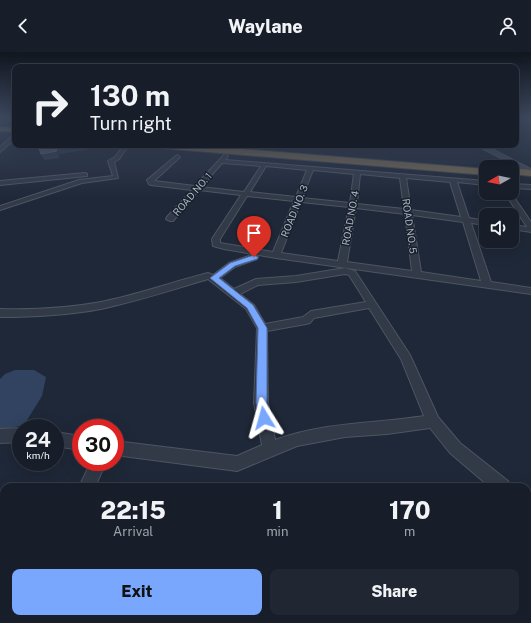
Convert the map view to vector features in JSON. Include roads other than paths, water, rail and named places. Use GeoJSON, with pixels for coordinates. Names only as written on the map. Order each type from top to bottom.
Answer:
{"type":"FeatureCollection","features":[{"type":"Feature","properties":{"kind":"highway"},"geometry":{"type":"LineString","coordinates":[[234,148],[479,167]]}},
{"type":"Feature","properties":{"kind":"highway"},"geometry":{"type":"LineString","coordinates":[[234,148],[479,171]]}},
{"type":"Feature","properties":{"kind":"highway"},"geometry":{"type":"LineString","coordinates":[[519,171],[531,172]]}},
{"type":"Feature","properties":{"kind":"highway"},"geometry":{"type":"LineString","coordinates":[[519,175],[531,176]]}},
{"type":"Feature","properties":{"kind":"street"},"geometry":{"type":"LineString","coordinates":[[0,208],[81,181],[116,177],[111,161],[117,158],[125,148]]}},
{"type":"Feature","properties":{"kind":"street","name":"ROAD NO. 1"},"geometry":{"type":"LineString","coordinates":[[170,219],[234,148]]}},
{"type":"Feature","properties":{"kind":"street"},"geometry":{"type":"LineString","coordinates":[[485,148],[531,172]]}},
{"type":"Feature","properties":{"kind":"street"},"geometry":{"type":"LineString","coordinates":[[178,157],[150,180],[151,183],[353,205],[479,222]]}},
{"type":"Feature","properties":{"kind":"street"},"geometry":{"type":"LineString","coordinates":[[221,161],[479,183]]}},
{"type":"Feature","properties":{"kind":"street"},"geometry":{"type":"LineString","coordinates":[[265,164],[216,239],[216,244],[224,247],[276,255],[531,291]]}},
{"type":"Feature","properties":{"kind":"street","name":"ROAD NO. 3"},"geometry":{"type":"LineString","coordinates":[[276,255],[311,168]]}},
{"type":"Feature","properties":{"kind":"street"},"geometry":{"type":"LineString","coordinates":[[0,183],[114,172]]}},
{"type":"Feature","properties":{"kind":"street","name":"ROAD NO. 4"},"geometry":{"type":"LineString","coordinates":[[342,264],[353,205],[357,172]]}},
{"type":"Feature","properties":{"kind":"street","name":"ROAD NO. 5"},"geometry":{"type":"LineString","coordinates":[[403,176],[417,275]]}},
{"type":"Feature","properties":{"kind":"street"},"geometry":{"type":"LineString","coordinates":[[453,181],[487,284]]}},
{"type":"Feature","properties":{"kind":"street"},"geometry":{"type":"LineString","coordinates":[[519,186],[531,187]]}},
{"type":"Feature","properties":{"kind":"street"},"geometry":{"type":"LineString","coordinates":[[513,200],[531,228]]}},
{"type":"Feature","properties":{"kind":"street"},"geometry":{"type":"LineString","coordinates":[[519,227],[531,228]]}},
{"type":"Feature","properties":{"kind":"street"},"geometry":{"type":"LineString","coordinates":[[214,278],[232,265],[254,257]]}},
{"type":"Feature","properties":{"kind":"street"},"geometry":{"type":"LineString","coordinates":[[233,293],[256,282],[296,279],[345,271],[352,273],[406,358],[433,420],[455,448],[497,483]]}},
{"type":"Feature","properties":{"kind":"street"},"geometry":{"type":"LineString","coordinates":[[0,313],[19,314],[70,310],[115,303],[208,276],[214,278],[250,307],[262,328],[261,403],[270,449]]}},
{"type":"Feature","properties":{"kind":"street"},"geometry":{"type":"LineString","coordinates":[[262,328],[306,320],[311,314],[372,304]]}},
{"type":"Feature","properties":{"kind":"street"},"geometry":{"type":"LineString","coordinates":[[124,449],[237,464],[297,439],[345,430],[387,428],[433,420]]}},
{"type":"Feature","properties":{"kind":"street"},"geometry":{"type":"LineString","coordinates":[[0,436],[12,435]]}},
{"type":"Feature","properties":{"kind":"street"},"geometry":{"type":"LineString","coordinates":[[89,483],[95,471]]}},
{"type":"Feature","properties":{"kind":"water"},"geometry":{"type":"Polygon","coordinates":[[[15,370],[34,370],[46,377],[42,396],[28,419],[12,419],[12,428],[0,430],[0,379],[5,374],[15,370]]]}}]}
